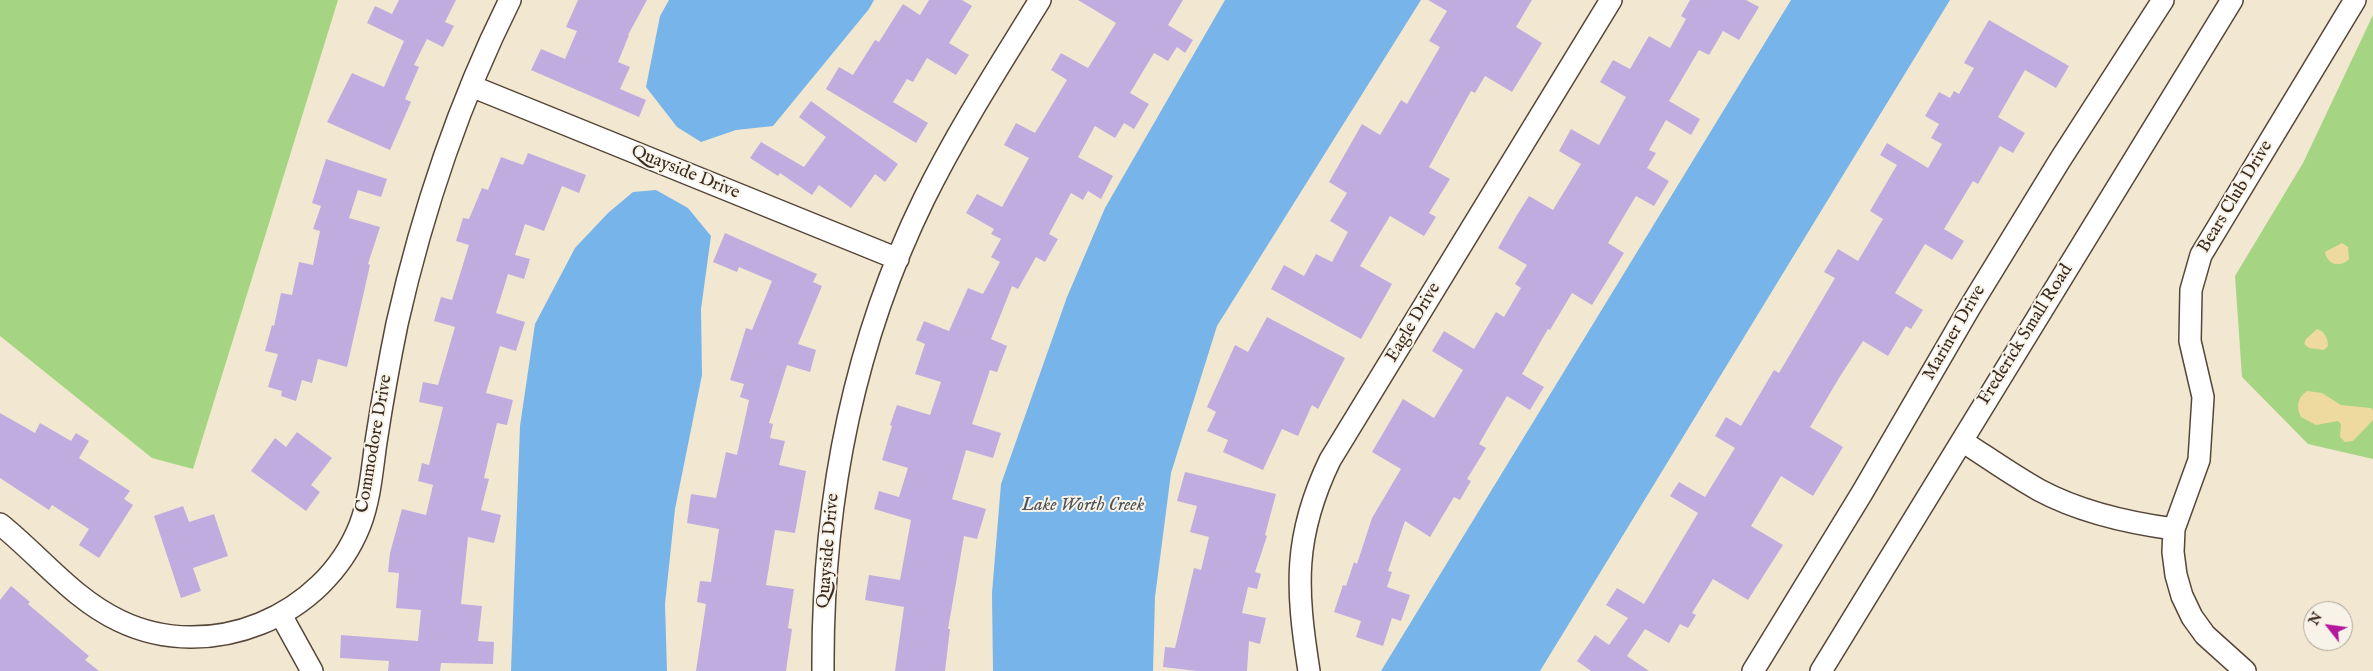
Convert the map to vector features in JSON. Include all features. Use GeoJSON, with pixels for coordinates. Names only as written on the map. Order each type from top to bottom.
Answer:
{"type":"FeatureCollection","features":[{"type":"Feature","properties":{"kind":"street","name":"Commodore Drive"},"geometry":{"type":"LineString","coordinates":[[0,524],[97,608],[121,622],[146,631],[172,636],[199,637],[226,634],[252,628],[281,615],[303,600],[332,572],[348,550],[360,526],[368,500],[382,402],[397,325],[438,175],[472,86],[510,0]]}},
{"type":"Feature","properties":{"kind":"street","name":"Quayside Drive"},"geometry":{"type":"LineString","coordinates":[[823,671],[825,572],[832,508],[842,444],[860,372],[876,320],[898,259],[924,199],[962,128],[1040,0]]}},
{"type":"Feature","properties":{"kind":"street","name":"Eagle Drive"},"geometry":{"type":"LineString","coordinates":[[1309,671],[1299,591],[1300,566],[1305,529],[1320,482],[1330,460],[1611,0]]}},
{"type":"Feature","properties":{"kind":"street","name":"Mariner Drive"},"geometry":{"type":"LineString","coordinates":[[1753,671],[1862,493],[1970,307],[2060,160],[2163,0]]}},
{"type":"Feature","properties":{"kind":"street","name":"Frederick Small Road"},"geometry":{"type":"LineString","coordinates":[[1821,671],[2232,0]]}},
{"type":"Feature","properties":{"kind":"street","name":"Bears Club Drive"},"geometry":{"type":"LineString","coordinates":[[2245,671],[2210,641],[2192,617],[2182,596],[2176,574],[2173,552],[2174,529],[2199,460],[2203,397],[2190,341],[2191,290],[2200,254],[2356,0]]}},
{"type":"Feature","properties":{"kind":"street","name":"Quayside Drive"},"geometry":{"type":"LineString","coordinates":[[472,86],[898,259]]}},
{"type":"Feature","properties":{"kind":"street"},"geometry":{"type":"LineString","coordinates":[[1962,441],[2041,491],[2092,511],[2147,526],[2174,529]]}},
{"type":"Feature","properties":{"kind":"street"},"geometry":{"type":"LineString","coordinates":[[281,615],[312,671]]}},
{"type":"Feature","properties":{"kind":"green space"},"geometry":{"type":"Polygon","coordinates":[[[0,0],[338,0],[193,469],[152,458],[0,336],[0,0]]]}},
{"type":"Feature","properties":{"kind":"green space"},"geometry":{"type":"Polygon","coordinates":[[[2373,15],[2373,459],[2308,444],[2242,377],[2235,276],[2303,163],[2373,15]]]}},
{"type":"Feature","properties":{"kind":"sand"},"geometry":{"type":"Polygon","coordinates":[[[2342,243],[2348,247],[2349,259],[2342,264],[2335,264],[2328,260],[2325,252],[2342,243]]]}},
{"type":"Feature","properties":{"kind":"sand"},"geometry":{"type":"Polygon","coordinates":[[[2317,329],[2324,333],[2327,338],[2328,346],[2324,350],[2309,348],[2304,344],[2306,339],[2317,329]]]}},
{"type":"Feature","properties":{"kind":"sand"},"geometry":{"type":"Polygon","coordinates":[[[2307,391],[2322,393],[2341,405],[2371,408],[2373,410],[2373,420],[2353,441],[2345,442],[2340,437],[2341,424],[2338,421],[2316,425],[2301,417],[2298,403],[2307,391]]]}},
{"type":"Feature","properties":{"kind":"water"},"geometry":{"type":"Polygon","coordinates":[[[669,0],[874,0],[869,9],[773,126],[736,130],[701,142],[677,127],[646,87],[660,16],[669,0]]]}},
{"type":"Feature","properties":{"kind":"water","name":"Lake Worth Creek"},"geometry":{"type":"Polygon","coordinates":[[[1225,0],[1421,0],[1217,326],[1171,473],[1155,597],[1153,671],[993,671],[992,593],[1001,484],[1067,297],[1105,208],[1225,0]]]}},
{"type":"Feature","properties":{"kind":"water"},"geometry":{"type":"Polygon","coordinates":[[[1791,0],[1950,0],[1540,671],[1381,671],[1791,0]]]}},
{"type":"Feature","properties":{"kind":"water"},"geometry":{"type":"Polygon","coordinates":[[[656,190],[688,208],[711,236],[701,309],[702,375],[675,509],[665,604],[667,671],[511,671],[520,426],[535,324],[575,248],[608,213],[633,192],[656,190]]]}},
{"type":"Feature","properties":{"kind":"building"},"geometry":{"type":"Polygon","coordinates":[[[399,0],[456,0],[445,22],[454,26],[443,47],[427,39],[414,65],[419,67],[405,99],[411,102],[390,150],[327,122],[352,73],[384,87],[404,41],[367,23],[375,6],[392,14],[399,0]]]}},
{"type":"Feature","properties":{"kind":"building"},"geometry":{"type":"Polygon","coordinates":[[[578,0],[647,0],[628,35],[618,62],[630,67],[620,89],[646,100],[639,117],[531,70],[541,49],[565,59],[577,31],[566,27],[578,0]]]}},
{"type":"Feature","properties":{"kind":"building"},"geometry":{"type":"Polygon","coordinates":[[[929,0],[962,0],[972,6],[949,43],[969,55],[956,75],[927,58],[913,82],[907,79],[893,102],[928,123],[916,143],[826,89],[839,67],[853,75],[875,40],[879,42],[903,4],[920,15],[929,0]]]}},
{"type":"Feature","properties":{"kind":"building"},"geometry":{"type":"Polygon","coordinates":[[[1078,0],[1183,0],[1168,25],[1193,40],[1185,53],[1177,47],[1168,61],[1154,53],[1130,93],[1149,104],[1134,129],[1124,123],[1115,138],[1095,126],[1078,157],[1113,176],[1101,199],[1088,191],[1083,200],[1071,193],[1049,234],[1058,239],[1045,262],[1036,257],[1018,289],[1012,286],[991,339],[1007,346],[997,372],[990,370],[972,424],[1001,433],[993,458],[966,450],[952,499],[986,509],[977,539],[964,536],[948,629],[950,629],[945,671],[895,671],[904,607],[865,600],[869,575],[900,580],[911,520],[874,509],[879,491],[899,497],[908,468],[882,460],[892,426],[890,425],[897,405],[930,415],[941,382],[915,374],[925,344],[916,340],[924,321],[949,331],[968,288],[983,294],[1000,262],[991,257],[1001,239],[991,234],[994,229],[966,213],[977,194],[1002,207],[1029,158],[1004,145],[1016,123],[1035,133],[1067,80],[1051,70],[1061,53],[1088,68],[1116,23],[1078,0]]]}},
{"type":"Feature","properties":{"kind":"building"},"geometry":{"type":"Polygon","coordinates":[[[1428,0],[1532,0],[1516,27],[1542,43],[1512,92],[1485,76],[1475,93],[1471,91],[1429,167],[1450,179],[1429,213],[1436,217],[1424,236],[1390,216],[1360,266],[1392,284],[1361,339],[1271,289],[1284,265],[1304,276],[1316,254],[1332,262],[1348,232],[1330,221],[1347,193],[1329,182],[1362,124],[1380,135],[1401,100],[1407,104],[1440,47],[1429,41],[1447,11],[1428,0]]]}},
{"type":"Feature","properties":{"kind":"building"},"geometry":{"type":"Polygon","coordinates":[[[1690,0],[1746,0],[1759,7],[1739,40],[1723,31],[1709,55],[1699,50],[1669,101],[1700,119],[1691,135],[1666,120],[1649,150],[1656,153],[1647,168],[1669,181],[1654,206],[1636,196],[1608,243],[1624,253],[1592,305],[1572,293],[1550,330],[1548,329],[1522,374],[1544,387],[1530,410],[1507,396],[1479,444],[1486,448],[1467,479],[1471,481],[1460,500],[1454,497],[1430,537],[1405,521],[1388,571],[1392,572],[1387,587],[1410,595],[1401,621],[1392,618],[1383,646],[1356,637],[1361,621],[1334,612],[1343,585],[1346,586],[1354,562],[1357,564],[1372,518],[1401,469],[1372,452],[1403,399],[1434,418],[1463,370],[1432,351],[1444,331],[1474,349],[1496,312],[1504,317],[1521,288],[1515,284],[1527,265],[1498,248],[1517,215],[1529,196],[1553,210],[1581,164],[1559,151],[1571,129],[1599,145],[1626,97],[1600,82],[1613,60],[1630,69],[1649,36],[1670,48],[1686,19],[1681,16],[1690,0]]]}},
{"type":"Feature","properties":{"kind":"building"},"geometry":{"type":"Polygon","coordinates":[[[1989,20],[2069,66],[2056,88],[2025,70],[1998,117],[2025,133],[2013,153],[2000,146],[1978,184],[1973,181],[1944,229],[1964,241],[1952,260],[1925,244],[1895,293],[1923,310],[1911,329],[1906,326],[1888,356],[1863,341],[1839,378],[1810,427],[1843,447],[1813,496],[1781,476],[1751,526],[1783,545],[1748,600],[1713,579],[1692,613],[1696,615],[1688,628],[1680,624],[1669,643],[1645,629],[1627,656],[1649,671],[1591,671],[1577,661],[1595,635],[1609,645],[1628,618],[1606,605],[1617,588],[1644,604],[1698,513],[1670,496],[1679,482],[1705,497],[1735,448],[1715,436],[1726,417],[1741,426],[1774,370],[1779,373],[1835,278],[1824,272],[1838,249],[1858,261],[1883,219],[1870,211],[1897,165],[1880,155],[1887,143],[1928,168],[1942,144],[1931,138],[1939,124],[1925,116],[1939,92],[1950,98],[1954,91],[1959,94],[1974,68],[1964,63],[1989,20]]]}},
{"type":"Feature","properties":{"kind":"building"},"geometry":{"type":"Polygon","coordinates":[[[811,101],[898,164],[885,182],[875,174],[851,208],[819,185],[812,195],[780,173],[778,176],[750,158],[761,142],[804,167],[826,137],[799,117],[811,101]]]}},
{"type":"Feature","properties":{"kind":"building"},"geometry":{"type":"Polygon","coordinates":[[[528,153],[586,175],[579,193],[562,186],[544,231],[525,224],[515,255],[530,259],[524,279],[508,274],[496,313],[525,322],[516,351],[500,346],[486,393],[513,400],[507,425],[497,423],[484,478],[489,479],[481,510],[501,515],[494,543],[468,537],[461,604],[482,606],[478,641],[494,642],[493,664],[441,663],[440,671],[388,671],[389,661],[340,658],[341,635],[418,641],[421,610],[396,608],[399,573],[388,572],[390,553],[402,509],[426,515],[433,485],[418,481],[422,463],[429,465],[443,407],[419,402],[423,382],[438,385],[455,327],[434,321],[441,297],[452,300],[469,245],[456,241],[463,218],[469,219],[482,188],[488,190],[501,157],[523,165],[528,153]]]}},
{"type":"Feature","properties":{"kind":"building"},"geometry":{"type":"Polygon","coordinates":[[[326,159],[387,179],[381,197],[358,190],[349,218],[380,227],[368,264],[370,265],[347,367],[318,359],[312,383],[302,380],[296,401],[281,396],[282,391],[268,387],[278,354],[265,351],[272,325],[274,326],[281,293],[292,295],[299,262],[313,265],[320,231],[313,229],[321,206],[312,203],[326,159]]]}},
{"type":"Feature","properties":{"kind":"building"},"geometry":{"type":"Polygon","coordinates":[[[725,233],[817,274],[813,282],[822,286],[798,344],[816,350],[810,372],[787,365],[769,423],[773,424],[770,438],[785,441],[779,465],[806,471],[795,533],[775,530],[766,585],[794,589],[788,628],[792,629],[786,671],[696,671],[706,604],[697,602],[700,581],[711,582],[719,529],[687,523],[691,494],[716,498],[726,452],[737,455],[749,400],[740,397],[744,384],[730,380],[746,328],[752,330],[772,281],[739,267],[737,272],[713,262],[725,233]]]}},
{"type":"Feature","properties":{"kind":"building"},"geometry":{"type":"Polygon","coordinates":[[[1267,317],[1345,358],[1318,409],[1312,405],[1298,436],[1282,429],[1263,470],[1223,452],[1228,440],[1207,431],[1216,412],[1207,407],[1235,345],[1248,352],[1267,317]]]}},
{"type":"Feature","properties":{"kind":"building"},"geometry":{"type":"Polygon","coordinates":[[[0,413],[35,433],[40,423],[71,441],[76,433],[89,441],[79,458],[130,491],[124,499],[133,505],[99,558],[79,545],[89,529],[52,505],[49,510],[0,478],[0,413]]]}},
{"type":"Feature","properties":{"kind":"building"},"geometry":{"type":"Polygon","coordinates":[[[297,432],[332,458],[311,485],[320,492],[306,511],[251,471],[275,438],[286,447],[297,432]]]}},
{"type":"Feature","properties":{"kind":"building"},"geometry":{"type":"Polygon","coordinates":[[[1185,472],[1276,494],[1265,535],[1267,536],[1255,572],[1261,574],[1257,589],[1248,587],[1242,613],[1266,618],[1260,644],[1249,641],[1247,671],[1197,671],[1163,667],[1165,647],[1175,648],[1194,568],[1201,570],[1209,537],[1190,532],[1197,506],[1177,501],[1185,472]]]}},
{"type":"Feature","properties":{"kind":"building"},"geometry":{"type":"Polygon","coordinates":[[[183,506],[189,522],[214,514],[228,556],[193,568],[201,591],[181,598],[154,516],[183,506]]]}},
{"type":"Feature","properties":{"kind":"building"},"geometry":{"type":"Polygon","coordinates":[[[11,586],[30,602],[28,604],[89,656],[85,660],[99,671],[0,671],[0,600],[11,586]]]}}]}
